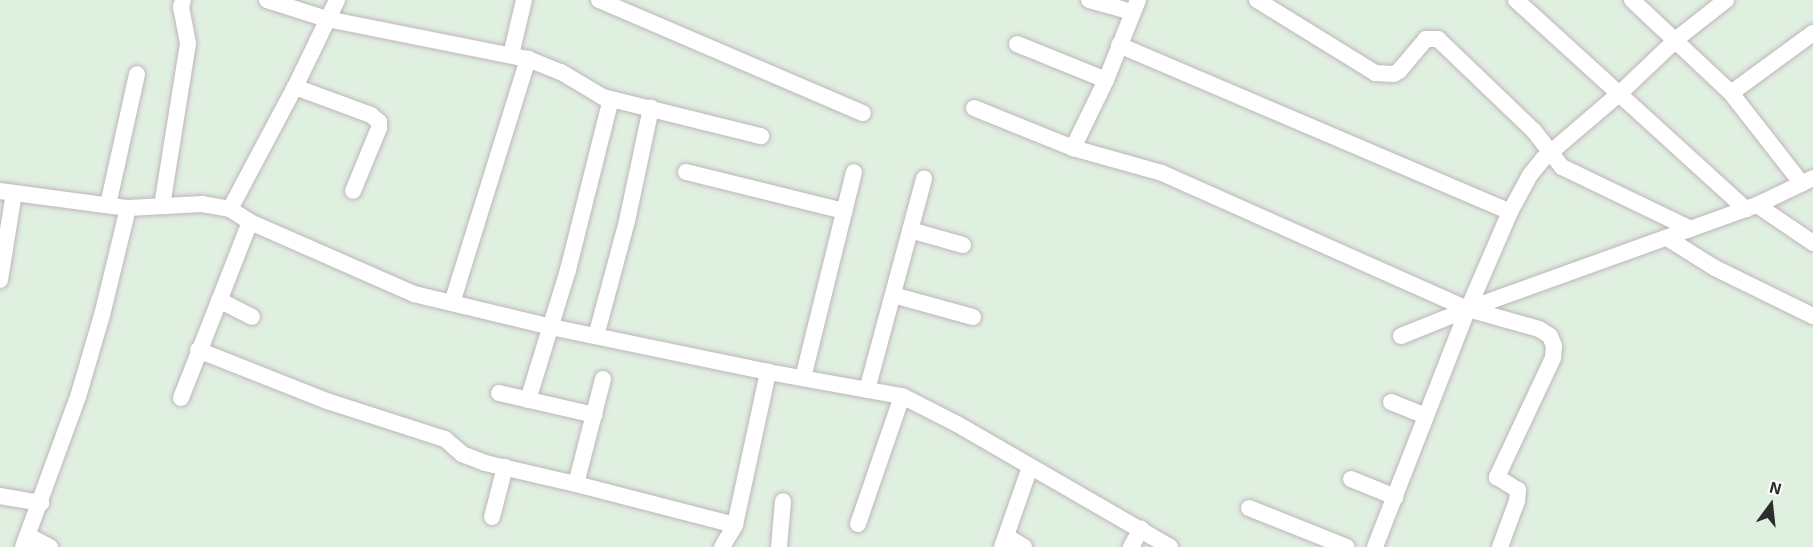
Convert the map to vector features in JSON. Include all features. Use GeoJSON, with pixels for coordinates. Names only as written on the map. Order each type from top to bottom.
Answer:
{"type":"FeatureCollection","features":[{"type":"Feature","properties":{"kind":"street"},"geometry":{"type":"LineString","coordinates":[[162,206],[188,43],[181,7],[183,0]]}},
{"type":"Feature","properties":{"kind":"street"},"geometry":{"type":"LineString","coordinates":[[267,0],[327,19],[528,59],[561,72],[590,91],[611,99],[761,136]]}},
{"type":"Feature","properties":{"kind":"street"},"geometry":{"type":"LineString","coordinates":[[230,209],[296,87],[337,0]]}},
{"type":"Feature","properties":{"kind":"street"},"geometry":{"type":"LineString","coordinates":[[511,55],[524,0]]}},
{"type":"Feature","properties":{"kind":"street"},"geometry":{"type":"LineString","coordinates":[[599,0],[863,113]]}},
{"type":"Feature","properties":{"kind":"street"},"geometry":{"type":"LineString","coordinates":[[1073,148],[1106,80],[1135,6],[1089,0]]}},
{"type":"Feature","properties":{"kind":"street"},"geometry":{"type":"LineString","coordinates":[[1257,0],[1375,73],[1385,74],[1399,71],[1426,39],[1438,39],[1534,131],[1550,153],[1570,172],[1656,210],[1691,229]]}},
{"type":"Feature","properties":{"kind":"street"},"geometry":{"type":"LineString","coordinates":[[1516,0],[1619,94],[1751,207],[1813,243]]}},
{"type":"Feature","properties":{"kind":"street"},"geometry":{"type":"LineString","coordinates":[[1401,336],[1467,309],[1751,207],[1808,181],[1731,93],[1632,0]]}},
{"type":"Feature","properties":{"kind":"street"},"geometry":{"type":"LineString","coordinates":[[1375,547],[1467,309],[1510,212],[1530,175],[1550,153],[1619,94],[1675,41],[1726,0]]}},
{"type":"Feature","properties":{"kind":"street"},"geometry":{"type":"LineString","coordinates":[[1731,93],[1813,33]]}},
{"type":"Feature","properties":{"kind":"street"},"geometry":{"type":"LineString","coordinates":[[1017,44],[1106,80]]}},
{"type":"Feature","properties":{"kind":"street"},"geometry":{"type":"LineString","coordinates":[[1119,45],[1510,212]]}},
{"type":"Feature","properties":{"kind":"street"},"geometry":{"type":"LineString","coordinates":[[452,303],[528,59]]}},
{"type":"Feature","properties":{"kind":"street"},"geometry":{"type":"LineString","coordinates":[[108,205],[137,74]]}},
{"type":"Feature","properties":{"kind":"street"},"geometry":{"type":"LineString","coordinates":[[296,87],[371,115],[379,122],[379,129],[353,191]]}},
{"type":"Feature","properties":{"kind":"street"},"geometry":{"type":"LineString","coordinates":[[528,400],[551,327],[611,99]]}},
{"type":"Feature","properties":{"kind":"street"},"geometry":{"type":"LineString","coordinates":[[596,336],[627,221],[651,108]]}},
{"type":"Feature","properties":{"kind":"street"},"geometry":{"type":"LineString","coordinates":[[974,108],[1073,148],[1161,173],[1467,309],[1539,329],[1550,336],[1554,346],[1553,358],[1497,477],[1518,490],[1517,501],[1500,547]]}},
{"type":"Feature","properties":{"kind":"street"},"geometry":{"type":"LineString","coordinates":[[686,172],[844,211]]}},
{"type":"Feature","properties":{"kind":"street"},"geometry":{"type":"LineString","coordinates":[[803,378],[854,172]]}},
{"type":"Feature","properties":{"kind":"street"},"geometry":{"type":"LineString","coordinates":[[867,390],[924,179]]}},
{"type":"Feature","properties":{"kind":"street"},"geometry":{"type":"LineString","coordinates":[[0,280],[7,192],[128,208],[202,204],[230,209],[250,222],[414,294],[551,327],[768,372],[902,396],[957,424],[1170,547]]}},
{"type":"Feature","properties":{"kind":"street"},"geometry":{"type":"LineString","coordinates":[[50,547],[26,542],[78,397],[102,315],[128,208]]}},
{"type":"Feature","properties":{"kind":"street"},"geometry":{"type":"LineString","coordinates":[[181,398],[250,222]]}},
{"type":"Feature","properties":{"kind":"street"},"geometry":{"type":"LineString","coordinates":[[910,230],[963,244]]}},
{"type":"Feature","properties":{"kind":"street"},"geometry":{"type":"LineString","coordinates":[[1667,238],[1715,268],[1813,316]]}},
{"type":"Feature","properties":{"kind":"street"},"geometry":{"type":"LineString","coordinates":[[893,295],[973,317]]}},
{"type":"Feature","properties":{"kind":"street"},"geometry":{"type":"LineString","coordinates":[[219,300],[252,317]]}},
{"type":"Feature","properties":{"kind":"street"},"geometry":{"type":"LineString","coordinates":[[198,350],[327,401],[445,439],[462,454],[735,525]]}},
{"type":"Feature","properties":{"kind":"street"},"geometry":{"type":"LineString","coordinates":[[722,547],[735,525],[768,372]]}},
{"type":"Feature","properties":{"kind":"street"},"geometry":{"type":"LineString","coordinates":[[576,484],[603,380]]}},
{"type":"Feature","properties":{"kind":"street"},"geometry":{"type":"LineString","coordinates":[[499,393],[594,415]]}},
{"type":"Feature","properties":{"kind":"street"},"geometry":{"type":"LineString","coordinates":[[858,524],[902,396]]}},
{"type":"Feature","properties":{"kind":"street"},"geometry":{"type":"LineString","coordinates":[[1391,402],[1426,416]]}},
{"type":"Feature","properties":{"kind":"street"},"geometry":{"type":"LineString","coordinates":[[492,517],[506,467]]}},
{"type":"Feature","properties":{"kind":"street"},"geometry":{"type":"LineString","coordinates":[[1024,547],[1004,541],[1030,467]]}},
{"type":"Feature","properties":{"kind":"street"},"geometry":{"type":"LineString","coordinates":[[1351,478],[1395,497]]}},
{"type":"Feature","properties":{"kind":"street"},"geometry":{"type":"LineString","coordinates":[[0,496],[41,504]]}},
{"type":"Feature","properties":{"kind":"street"},"geometry":{"type":"LineString","coordinates":[[779,547],[783,501]]}},
{"type":"Feature","properties":{"kind":"street"},"geometry":{"type":"LineString","coordinates":[[1249,508],[1347,547]]}},
{"type":"Feature","properties":{"kind":"street"},"geometry":{"type":"LineString","coordinates":[[1131,547],[1141,529]]}}]}
